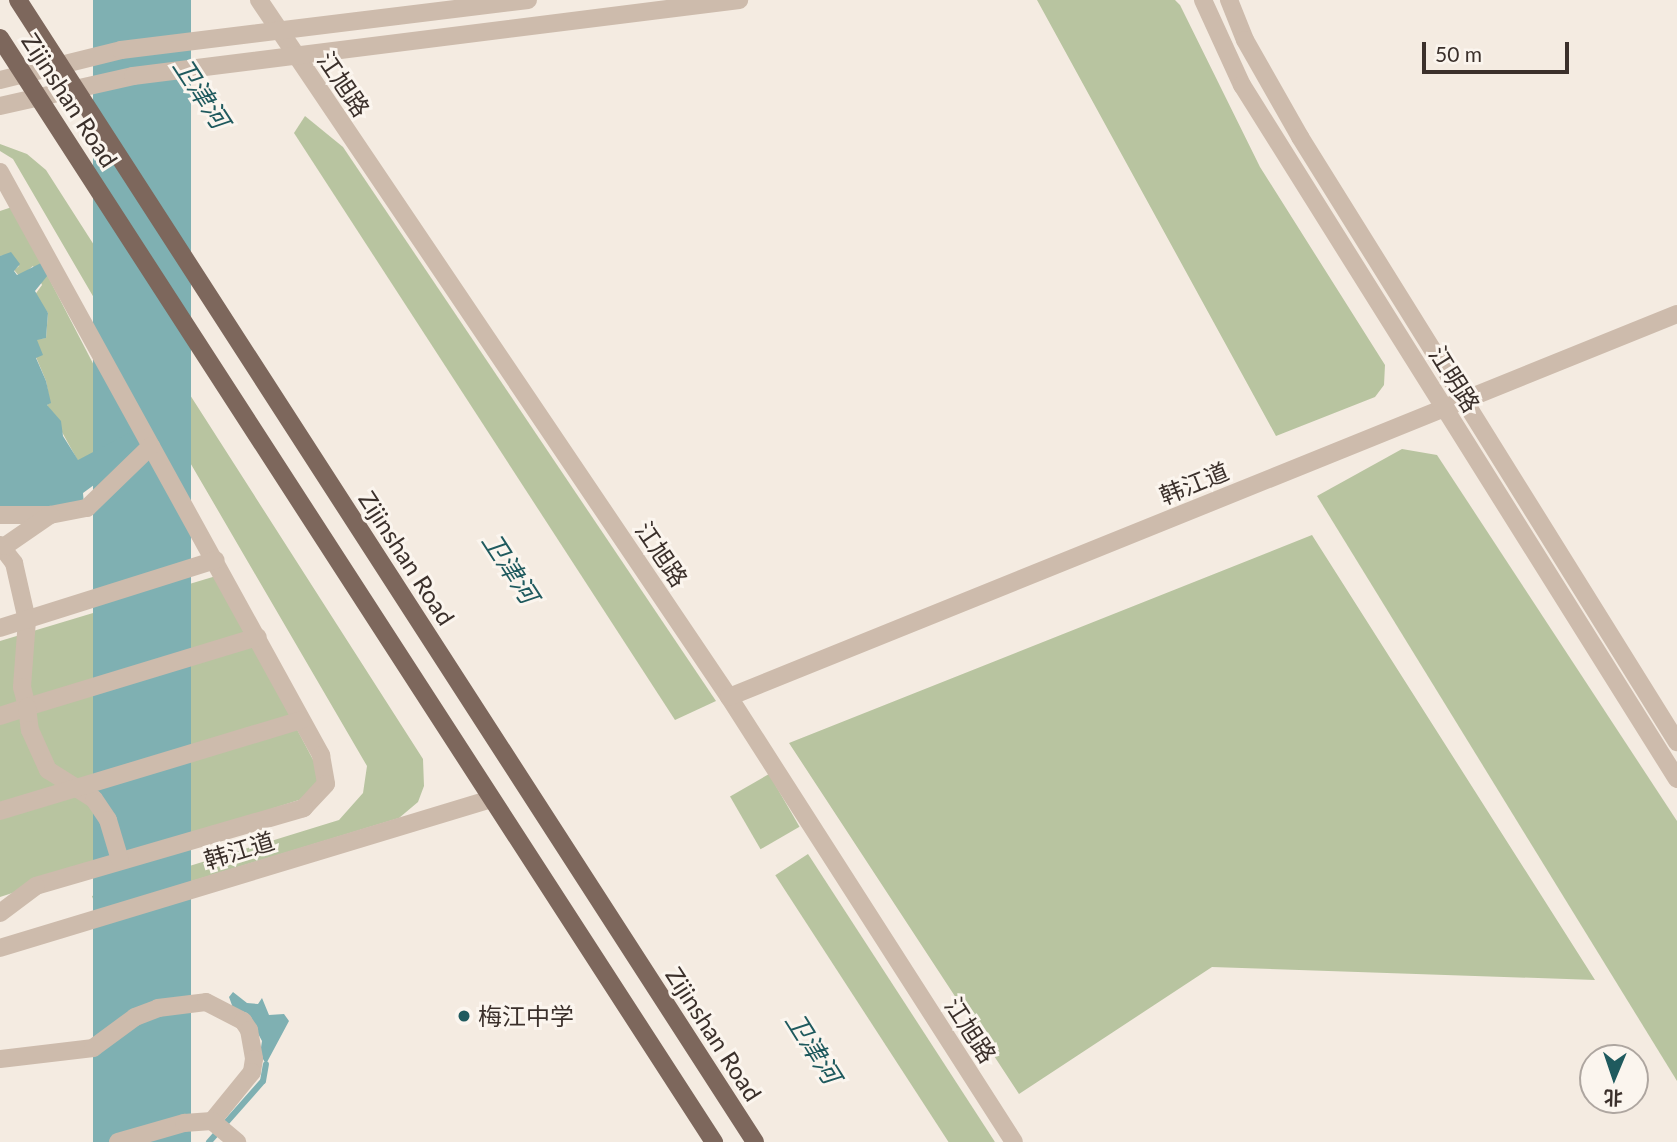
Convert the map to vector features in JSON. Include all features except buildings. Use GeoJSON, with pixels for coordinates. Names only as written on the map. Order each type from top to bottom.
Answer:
{"type":"FeatureCollection","features":[{"type":"Feature","properties":{"kind":"main road","name":"Zijinshan Road"},"geometry":{"type":"LineString","coordinates":[[18,0],[755,1142]]}},
{"type":"Feature","properties":{"kind":"main road","name":"Zijinshan Road"},"geometry":{"type":"LineString","coordinates":[[0,38],[714,1142]]}},
{"type":"Feature","properties":{"kind":"street","name":"江旭路"},"geometry":{"type":"LineString","coordinates":[[259,0],[729,697],[1014,1142]]}},
{"type":"Feature","properties":{"kind":"street"},"geometry":{"type":"LineString","coordinates":[[0,80],[121,50],[528,0]]}},
{"type":"Feature","properties":{"kind":"street"},"geometry":{"type":"LineString","coordinates":[[0,107],[74,87],[133,76],[739,0]]}},
{"type":"Feature","properties":{"kind":"street","name":"江明路"},"geometry":{"type":"LineString","coordinates":[[1203,0],[1242,85],[1677,779]]}},
{"type":"Feature","properties":{"kind":"street","name":"江明路"},"geometry":{"type":"LineString","coordinates":[[1229,0],[1245,40],[1300,137],[1677,742]]}},
{"type":"Feature","properties":{"kind":"street"},"geometry":{"type":"LineString","coordinates":[[0,172],[321,755],[326,784],[317,799],[304,808],[36,886],[0,913]]}},
{"type":"Feature","properties":{"kind":"street","name":"韩江道"},"geometry":{"type":"LineString","coordinates":[[729,697],[1677,314]]}},
{"type":"Feature","properties":{"kind":"street"},"geometry":{"type":"LineString","coordinates":[[0,515],[50,515],[87,508],[151,446]]}},
{"type":"Feature","properties":{"kind":"street"},"geometry":{"type":"LineString","coordinates":[[50,515],[2,546],[14,563],[27,620],[22,687],[37,750],[48,770],[72,789],[94,799],[101,810],[120,860]]}},
{"type":"Feature","properties":{"kind":"street"},"geometry":{"type":"LineString","coordinates":[[0,628],[216,560]]}},
{"type":"Feature","properties":{"kind":"street"},"geometry":{"type":"LineString","coordinates":[[0,716],[258,637]]}},
{"type":"Feature","properties":{"kind":"street"},"geometry":{"type":"LineString","coordinates":[[0,811],[301,720]]}},
{"type":"Feature","properties":{"kind":"street","name":"韩江道"},"geometry":{"type":"LineString","coordinates":[[0,948],[491,799]]}},
{"type":"Feature","properties":{"kind":"street"},"geometry":{"type":"LineString","coordinates":[[0,1059],[93,1048],[135,1017],[158,1008],[206,1002],[243,1021],[249,1030],[254,1059],[252,1072],[225,1131],[184,1123],[118,1142]]}},
{"type":"Feature","properties":{"kind":"green space"},"geometry":{"type":"Polygon","coordinates":[[[1037,0],[1175,0],[1180,5],[1260,167],[1385,365],[1384,385],[1375,397],[1276,436],[1037,0]]]}},
{"type":"Feature","properties":{"kind":"green space"},"geometry":{"type":"Polygon","coordinates":[[[305,116],[343,147],[716,701],[675,720],[294,133],[305,116]]]}},
{"type":"Feature","properties":{"kind":"green space"},"geometry":{"type":"Polygon","coordinates":[[[0,144],[27,154],[46,170],[423,759],[424,786],[418,802],[399,818],[97,910],[92,896],[339,820],[363,793],[367,766],[13,159],[0,151],[0,144]]]}},
{"type":"Feature","properties":{"kind":"green space"},"geometry":{"type":"Polygon","coordinates":[[[12,207],[129,433],[78,461],[47,405],[50,403],[46,381],[36,357],[37,339],[46,338],[48,313],[34,296],[42,285],[33,266],[20,277],[14,270],[19,266],[6,255],[0,256],[0,211],[12,207]]]}},
{"type":"Feature","properties":{"kind":"green space"},"geometry":{"type":"Polygon","coordinates":[[[1402,449],[1437,455],[1677,821],[1677,1081],[1317,496],[1402,449]]]}},
{"type":"Feature","properties":{"kind":"green space"},"geometry":{"type":"Polygon","coordinates":[[[1312,535],[1595,980],[1212,967],[1019,1094],[789,743],[1312,535]]]}},
{"type":"Feature","properties":{"kind":"green space"},"geometry":{"type":"Polygon","coordinates":[[[216,576],[318,769],[317,786],[302,799],[0,897],[0,641],[216,576]]]}},
{"type":"Feature","properties":{"kind":"green space"},"geometry":{"type":"Polygon","coordinates":[[[769,774],[799,827],[761,849],[730,796],[769,774]]]}},
{"type":"Feature","properties":{"kind":"green space"},"geometry":{"type":"Polygon","coordinates":[[[808,854],[995,1142],[949,1142],[775,875],[808,854]]]}},
{"type":"Feature","properties":{"kind":"water"},"geometry":{"type":"Polygon","coordinates":[[[93,0],[191,0],[191,1142],[93,1142],[93,0]]]}},
{"type":"Feature","properties":{"kind":"water"},"geometry":{"type":"Polygon","coordinates":[[[11,252],[20,264],[14,271],[17,275],[41,263],[52,270],[35,291],[48,313],[46,338],[37,340],[43,355],[36,358],[46,381],[51,403],[47,405],[61,421],[63,436],[78,460],[129,433],[138,444],[106,484],[98,482],[83,493],[84,505],[0,510],[0,256],[11,252]]]}},
{"type":"Feature","properties":{"kind":"water"},"geometry":{"type":"Polygon","coordinates":[[[233,992],[247,1003],[258,1004],[262,998],[269,1015],[284,1014],[289,1021],[266,1064],[260,1054],[262,1041],[247,1013],[233,1008],[229,997],[233,992]]]}},
{"type":"Feature","properties":{"kind":"waterway"},"geometry":{"type":"LineString","coordinates":[[209,1142],[263,1081],[266,1064]]}},
{"type":"Feature","properties":{"kind":"place","name":"梅江中学"},"geometry":{"type":"Point","coordinates":[464,1016]}},
{"type":"Feature","properties":{"kind":"water label","name":"卫津河"},"geometry":{"type":"Point","coordinates":[201,93]}},
{"type":"Feature","properties":{"kind":"water label","name":"卫津河"},"geometry":{"type":"Point","coordinates":[510,568]}},
{"type":"Feature","properties":{"kind":"water label","name":"卫津河"},"geometry":{"type":"Point","coordinates":[813,1048]}}]}
